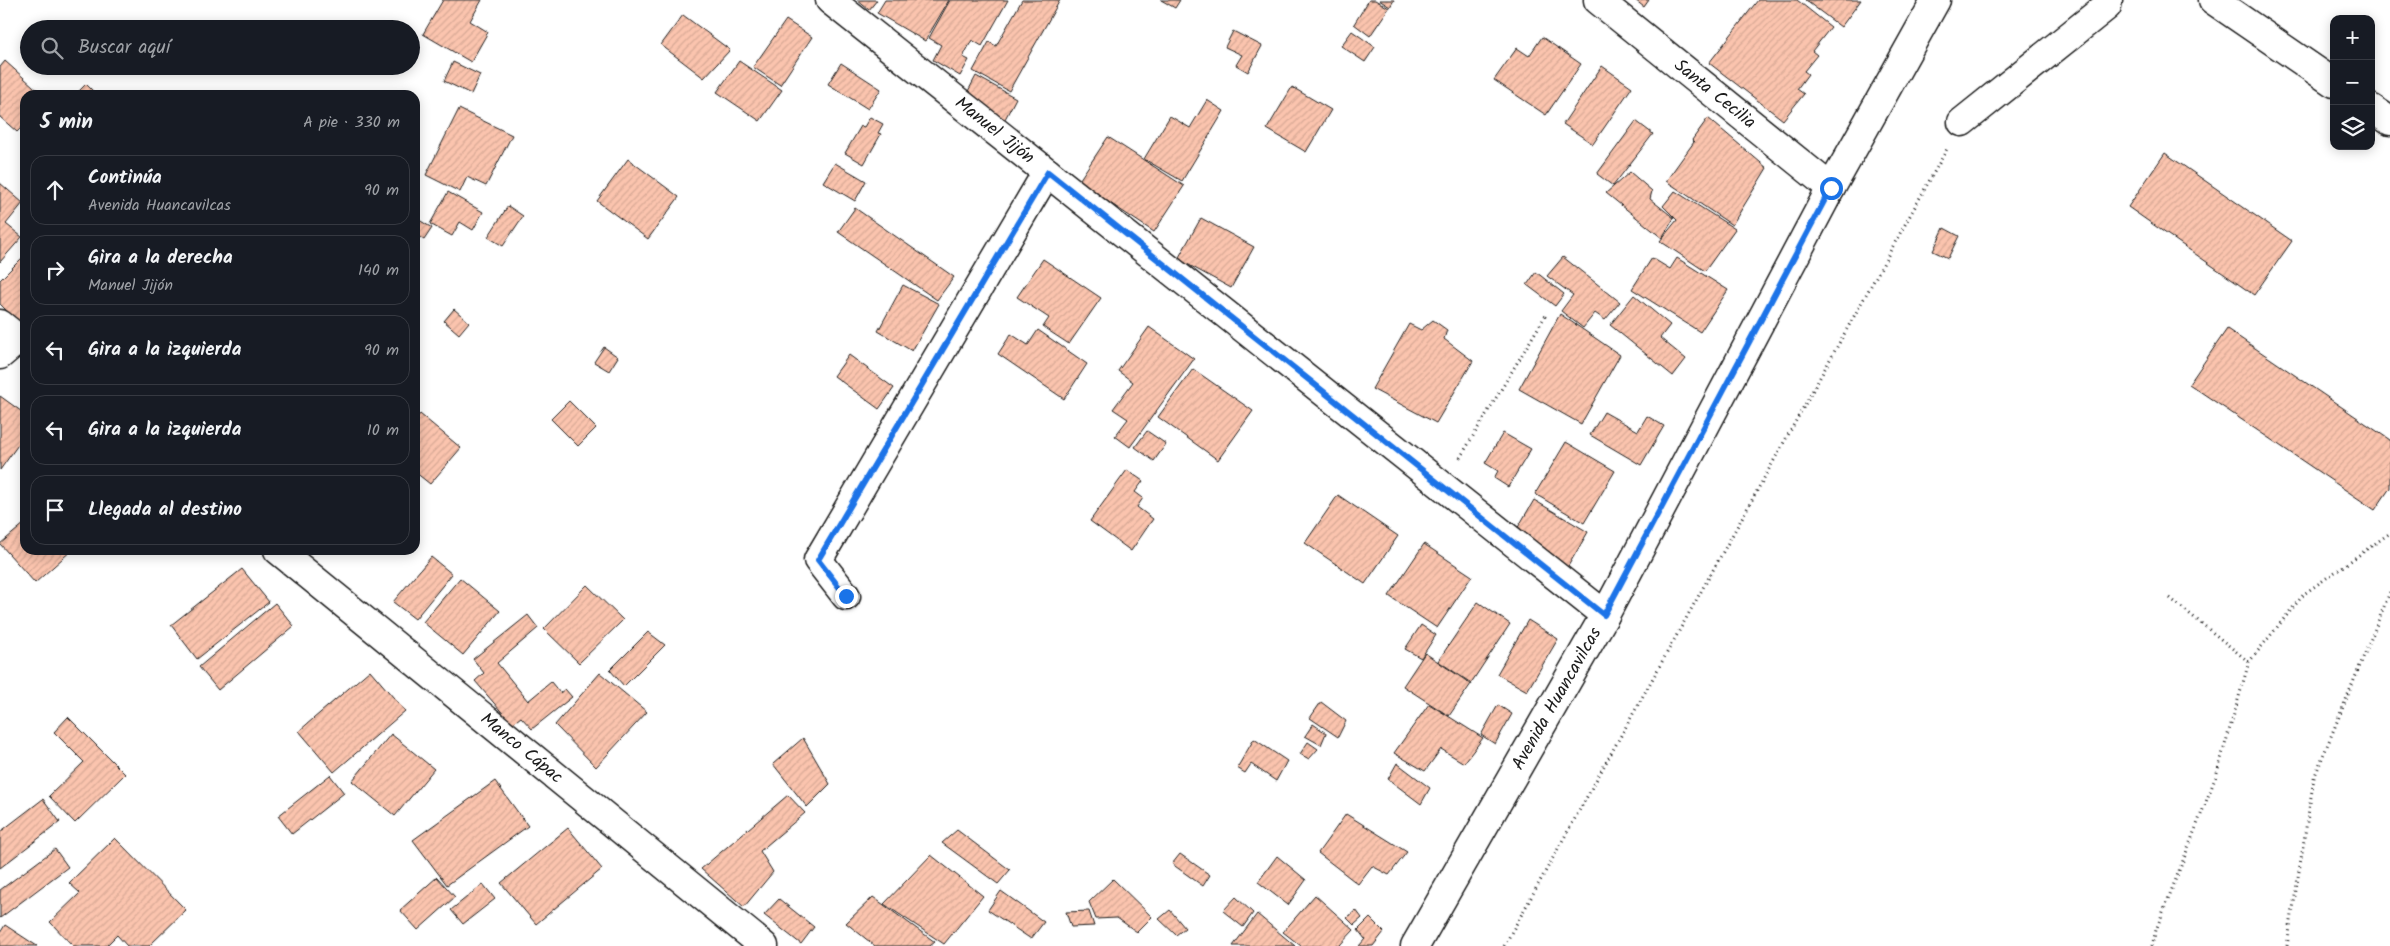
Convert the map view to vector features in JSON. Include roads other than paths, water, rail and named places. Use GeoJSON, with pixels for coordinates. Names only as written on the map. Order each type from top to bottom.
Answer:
{"type":"FeatureCollection","features":[{"type":"Feature","properties":{"kind":"street","name":"Manuel Jijón"},"geometry":{"type":"LineString","coordinates":[[830,0],[1604,615]]}},
{"type":"Feature","properties":{"kind":"street","name":"Santa Cecilia"},"geometry":{"type":"LineString","coordinates":[[1598,0],[1831,188]]}},
{"type":"Feature","properties":{"kind":"street","name":"Avenida Huancavilcas"},"geometry":{"type":"LineString","coordinates":[[1415,946],[1604,615],[1831,188],[1936,0]]}},
{"type":"Feature","properties":{"kind":"street"},"geometry":{"type":"LineString","coordinates":[[1962,122],[2107,6],[2108,0]]}},
{"type":"Feature","properties":{"kind":"street"},"geometry":{"type":"LineString","coordinates":[[2213,0],[2330,79]]}},
{"type":"Feature","properties":{"kind":"street"},"geometry":{"type":"LineString","coordinates":[[2375,111],[2390,121]]}},
{"type":"Feature","properties":{"kind":"street"},"geometry":{"type":"LineString","coordinates":[[846,596],[818,560],[1048,172]]}},
{"type":"Feature","properties":{"kind":"street","name":"Manco Cápac"},"geometry":{"type":"LineString","coordinates":[[284,555],[764,946]]}}]}
